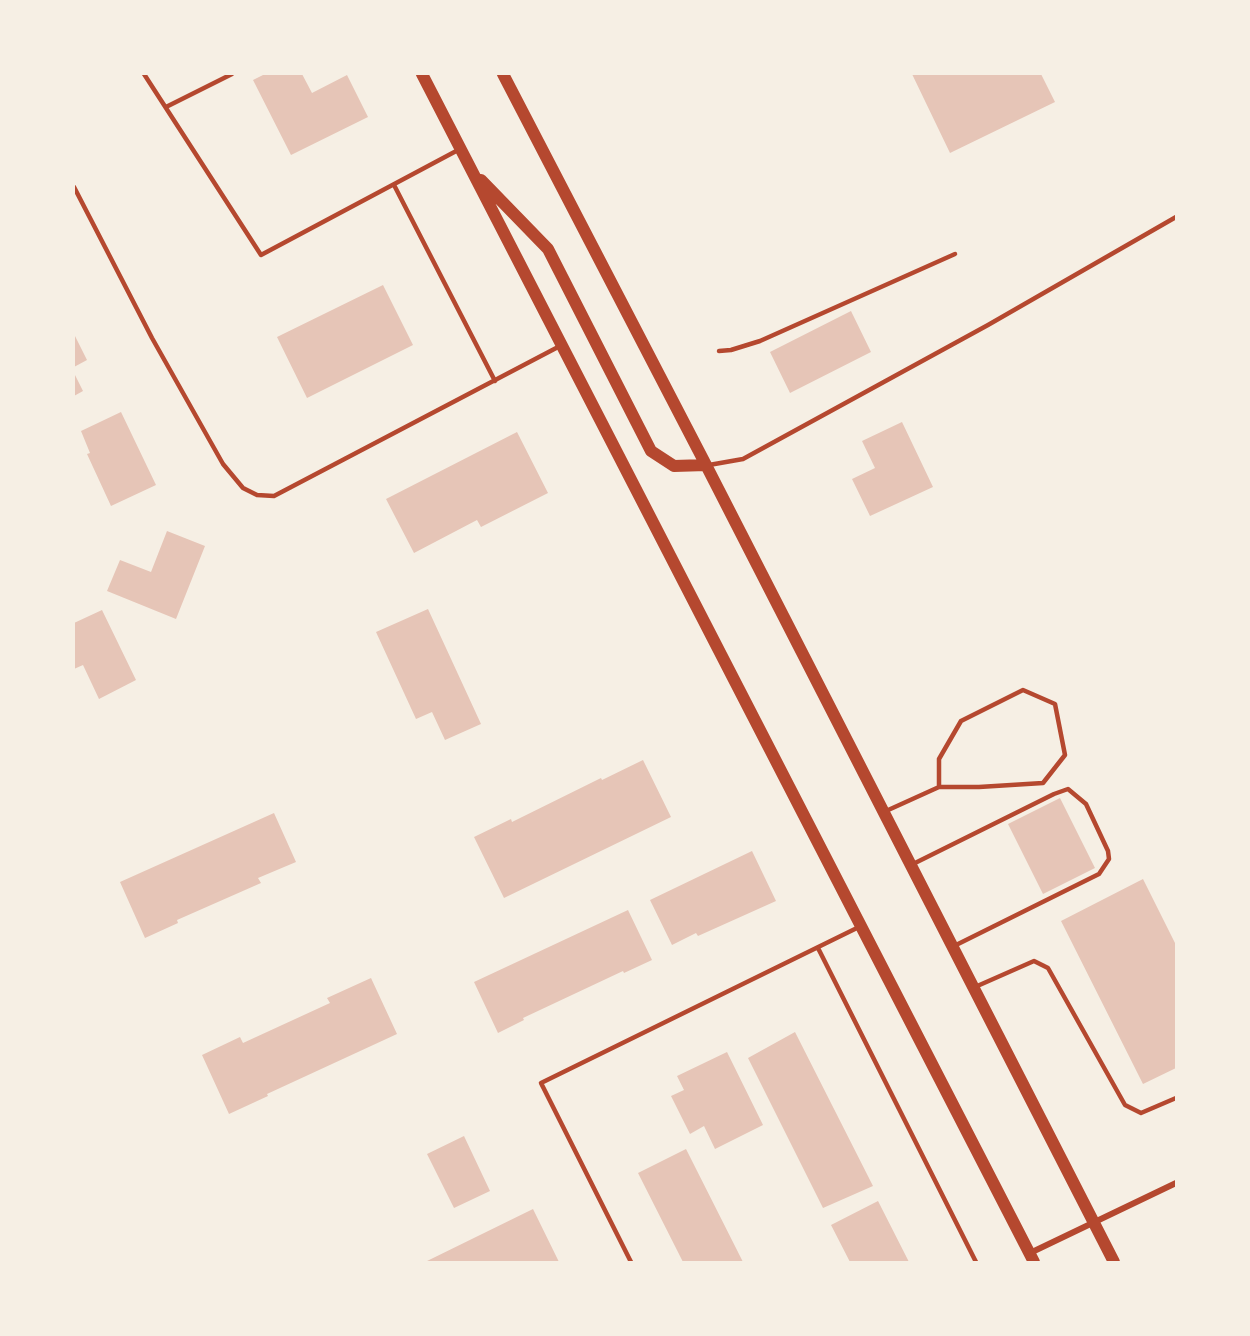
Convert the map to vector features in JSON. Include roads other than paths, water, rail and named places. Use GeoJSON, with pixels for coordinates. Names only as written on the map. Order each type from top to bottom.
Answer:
{"type":"FeatureCollection","features":[{"type":"Feature","properties":{"kind":"main road"},"geometry":{"type":"LineString","coordinates":[[422,74],[1031,1258]]}},
{"type":"Feature","properties":{"kind":"main road"},"geometry":{"type":"LineString","coordinates":[[503,74],[706,465],[1114,1263]]}},
{"type":"Feature","properties":{"kind":"main road"},"geometry":{"type":"LineString","coordinates":[[471,171],[548,249],[651,451],[674,466],[706,465]]}},
{"type":"Feature","properties":{"kind":"street"},"geometry":{"type":"LineString","coordinates":[[1031,1258],[1093,1223],[1176,1183]]}},
{"type":"Feature","properties":{"kind":"lane"},"geometry":{"type":"LineString","coordinates":[[144,74],[261,255],[460,149]]}},
{"type":"Feature","properties":{"kind":"lane"},"geometry":{"type":"LineString","coordinates":[[166,107],[232,74]]}},
{"type":"Feature","properties":{"kind":"lane"},"geometry":{"type":"LineString","coordinates":[[394,185],[495,381]]}},
{"type":"Feature","properties":{"kind":"lane"},"geometry":{"type":"LineString","coordinates":[[74,187],[152,338],[223,464],[243,488],[257,495],[274,496],[561,345]]}},
{"type":"Feature","properties":{"kind":"lane"},"geometry":{"type":"LineString","coordinates":[[706,465],[743,459],[988,325],[1176,217]]}},
{"type":"Feature","properties":{"kind":"lane"},"geometry":{"type":"LineString","coordinates":[[719,351],[760,341],[955,254]]}},
{"type":"Feature","properties":{"kind":"lane"},"geometry":{"type":"LineString","coordinates":[[883,812],[939,788],[979,788],[1043,783],[1065,755],[1055,704],[1023,690],[961,721],[939,759],[939,788]]}},
{"type":"Feature","properties":{"kind":"lane"},"geometry":{"type":"LineString","coordinates":[[911,866],[1068,789],[1086,804],[1108,851],[1109,860],[1099,874],[952,947]]}},
{"type":"Feature","properties":{"kind":"lane"},"geometry":{"type":"LineString","coordinates":[[631,1263],[541,1083],[860,926]]}},
{"type":"Feature","properties":{"kind":"lane"},"geometry":{"type":"LineString","coordinates":[[818,948],[976,1263]]}},
{"type":"Feature","properties":{"kind":"lane"},"geometry":{"type":"LineString","coordinates":[[973,988],[1034,962],[1048,968],[1125,1105],[1141,1113],[1176,1098]]}}]}
